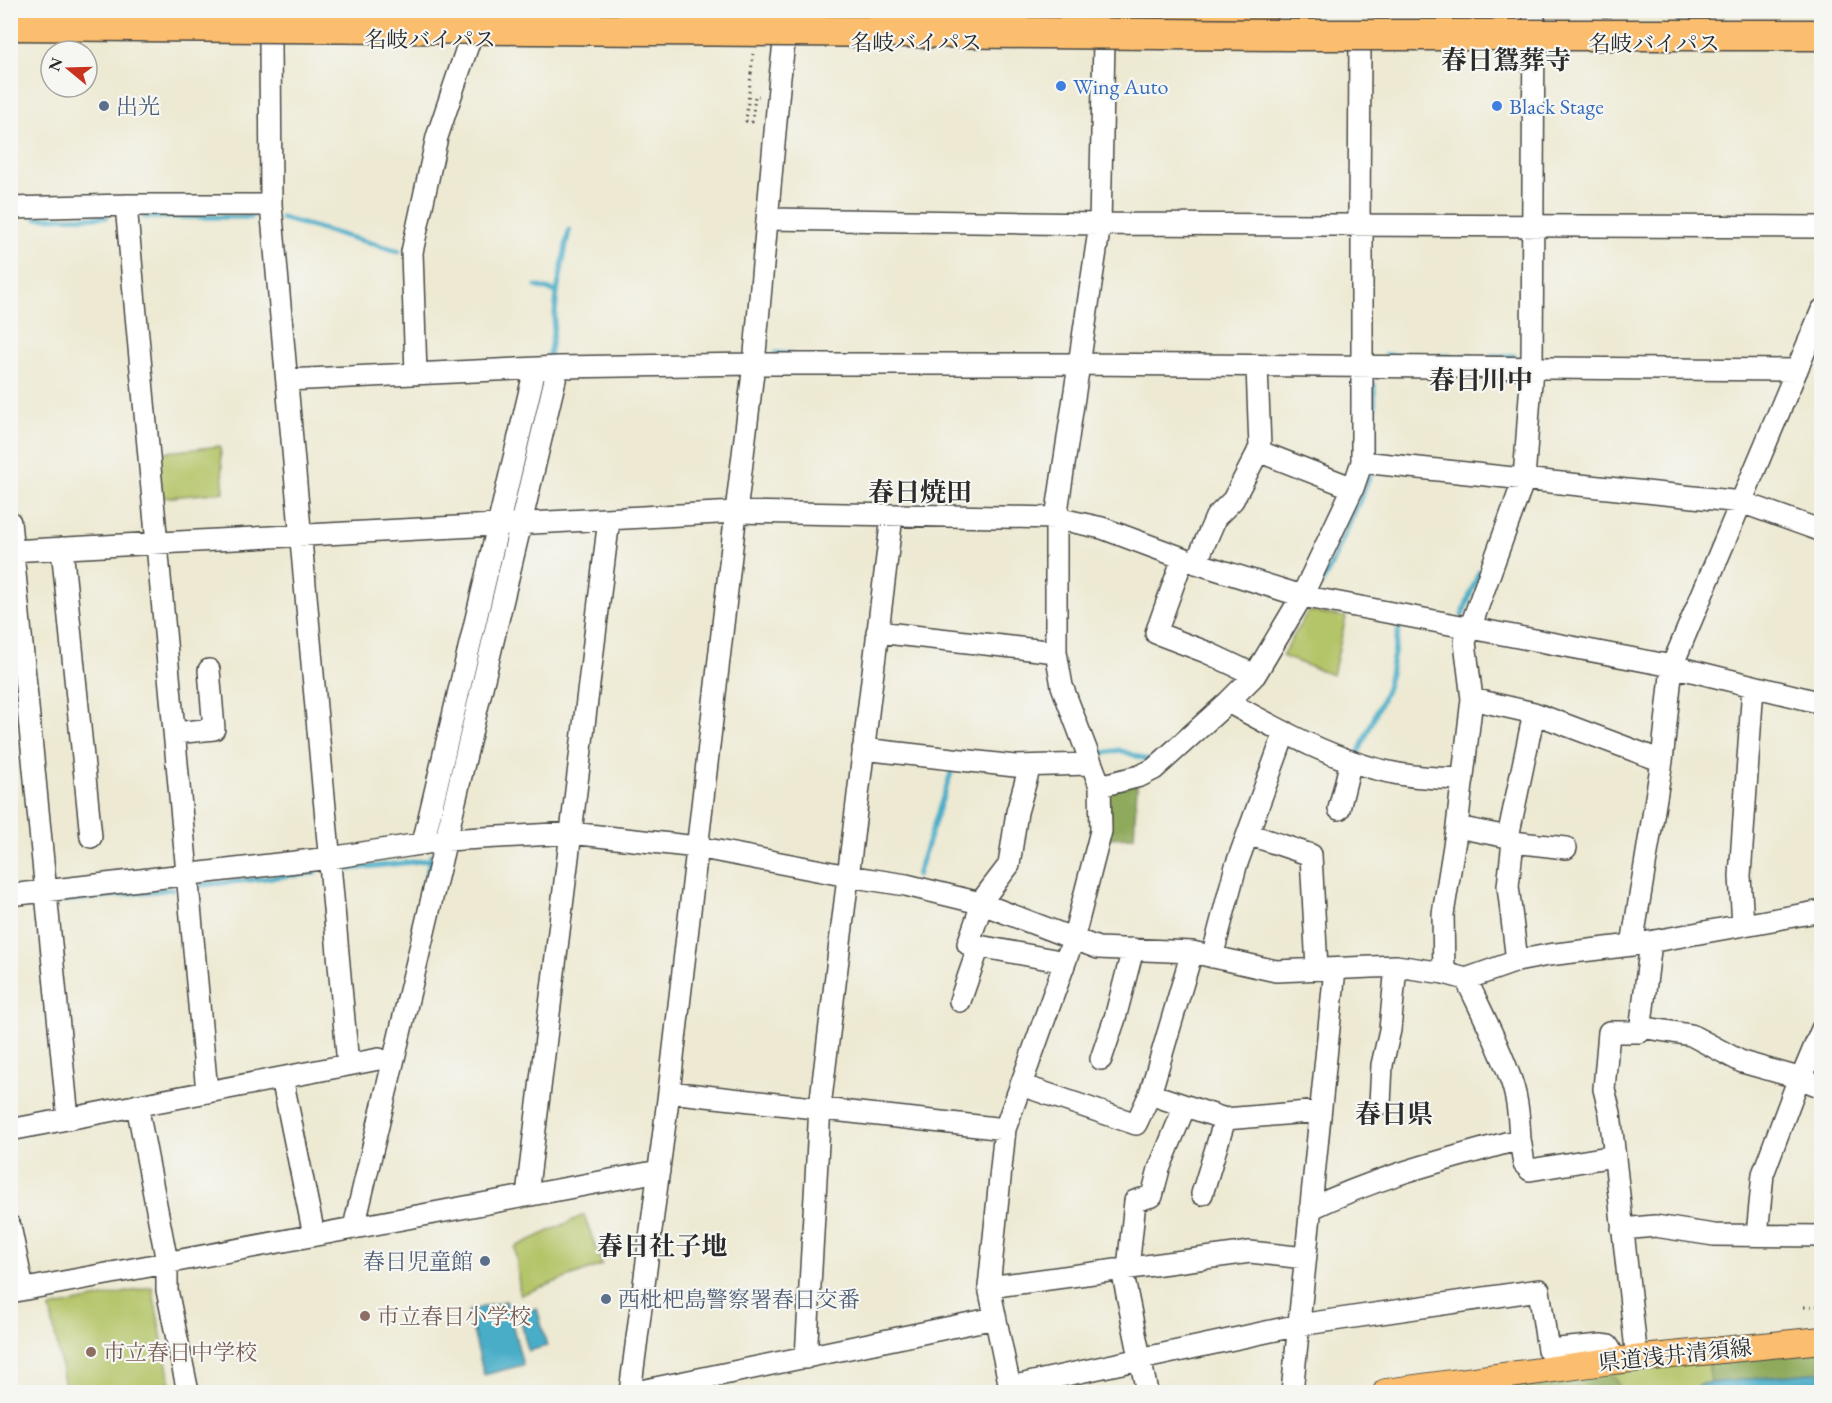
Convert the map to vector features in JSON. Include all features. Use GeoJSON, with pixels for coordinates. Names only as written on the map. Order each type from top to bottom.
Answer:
{"type":"FeatureCollection","features":[{"type":"Feature","properties":{"kind":"highway"},"geometry":{"type":"LineString","coordinates":[[406,10],[1005,15],[1229,14],[1264,10]]}},
{"type":"Feature","properties":{"kind":"highway"},"geometry":{"type":"LineString","coordinates":[[1287,35],[1329,18],[1821,18]]}},
{"type":"Feature","properties":{"kind":"highway"},"geometry":{"type":"LineString","coordinates":[[10,25],[1287,35],[1821,35]]}},
{"type":"Feature","properties":{"kind":"highway","name":"名岐バイパス"},"geometry":{"type":"LineString","coordinates":[[10,37],[783,42],[1821,42]]}},
{"type":"Feature","properties":{"kind":"main road","name":"県道浅井清須線"},"geometry":{"type":"LineString","coordinates":[[1386,1392],[1612,1361],[1821,1340]]}},
{"type":"Feature","properties":{"kind":"street"},"geometry":{"type":"LineString","coordinates":[[630,1392],[669,1092],[754,364],[783,42],[788,10]]}},
{"type":"Feature","properties":{"kind":"street"},"geometry":{"type":"LineString","coordinates":[[1443,973],[1443,914],[1457,827],[1472,699],[1465,642],[1524,479],[1532,368],[1534,10]]}},
{"type":"Feature","properties":{"kind":"street"},"geometry":{"type":"LineString","coordinates":[[270,38],[271,205],[348,1065]]}},
{"type":"Feature","properties":{"kind":"street"},"geometry":{"type":"LineString","coordinates":[[416,374],[412,252],[437,137],[470,39]]}},
{"type":"Feature","properties":{"kind":"street"},"geometry":{"type":"LineString","coordinates":[[1104,42],[1100,224],[1056,518],[1056,652],[1062,686],[1100,786],[1101,831],[1073,940],[1005,1129],[989,1287],[1010,1390],[1299,1325],[1539,1290],[1548,1350],[1608,1346],[1612,1361]]}},
{"type":"Feature","properties":{"kind":"street"},"geometry":{"type":"LineString","coordinates":[[1100,786],[1154,770],[1255,675],[1302,596],[1353,488],[1362,462],[1360,42]]}},
{"type":"Feature","properties":{"kind":"street"},"geometry":{"type":"LineString","coordinates":[[126,205],[207,1092]]}},
{"type":"Feature","properties":{"kind":"street"},"geometry":{"type":"LineString","coordinates":[[10,208],[271,205]]}},
{"type":"Feature","properties":{"kind":"street"},"geometry":{"type":"LineString","coordinates":[[768,219],[1100,224],[1821,227]]}},
{"type":"Feature","properties":{"kind":"street"},"geometry":{"type":"LineString","coordinates":[[1637,1359],[1610,1113],[1604,1089],[1608,1032],[1640,1032],[1642,944],[1672,666],[1821,310]]}},
{"type":"Feature","properties":{"kind":"street"},"geometry":{"type":"LineString","coordinates":[[287,380],[558,367],[754,364],[1079,364],[1797,370]]}},
{"type":"Feature","properties":{"kind":"street"},"geometry":{"type":"LineString","coordinates":[[1255,675],[1206,652],[1156,633],[1190,560],[1216,517],[1233,500],[1260,448],[1257,366]]}},
{"type":"Feature","properties":{"kind":"street"},"geometry":{"type":"LineString","coordinates":[[423,843],[509,524],[558,367]]}},
{"type":"Feature","properties":{"kind":"street"},"geometry":{"type":"LineString","coordinates":[[354,1227],[446,840],[509,524],[536,369]]}},
{"type":"Feature","properties":{"kind":"street"},"geometry":{"type":"LineString","coordinates":[[1258,452],[1353,488]]}},
{"type":"Feature","properties":{"kind":"street"},"geometry":{"type":"LineString","coordinates":[[1362,462],[1741,502],[1821,531]]}},
{"type":"Feature","properties":{"kind":"street"},"geometry":{"type":"LineString","coordinates":[[12,551],[736,512],[1056,518],[1102,528],[1190,560],[1302,596],[1672,666],[1753,686],[1820,698]]}},
{"type":"Feature","properties":{"kind":"street"},"geometry":{"type":"LineString","coordinates":[[806,1358],[820,1107],[892,516]]}},
{"type":"Feature","properties":{"kind":"street"},"geometry":{"type":"LineString","coordinates":[[527,1195],[609,519]]}},
{"type":"Feature","properties":{"kind":"street"},"geometry":{"type":"LineString","coordinates":[[10,522],[68,1119]]}},
{"type":"Feature","properties":{"kind":"street"},"geometry":{"type":"LineString","coordinates":[[62,548],[91,837]]}},
{"type":"Feature","properties":{"kind":"street"},"geometry":{"type":"LineString","coordinates":[[878,632],[1056,652]]}},
{"type":"Feature","properties":{"kind":"street"},"geometry":{"type":"LineString","coordinates":[[175,733],[214,729],[208,670]]}},
{"type":"Feature","properties":{"kind":"street"},"geometry":{"type":"LineString","coordinates":[[1743,925],[1740,876],[1753,686]]}},
{"type":"Feature","properties":{"kind":"street"},"geometry":{"type":"LineString","coordinates":[[1472,699],[1534,713],[1662,761]]}},
{"type":"Feature","properties":{"kind":"street"},"geometry":{"type":"LineString","coordinates":[[1228,702],[1285,732],[1351,761],[1391,773],[1463,780]]}},
{"type":"Feature","properties":{"kind":"street"},"geometry":{"type":"LineString","coordinates":[[1517,961],[1508,886],[1511,840],[1534,713]]}},
{"type":"Feature","properties":{"kind":"street"},"geometry":{"type":"LineString","coordinates":[[1212,957],[1236,866],[1285,732]]}},
{"type":"Feature","properties":{"kind":"street"},"geometry":{"type":"LineString","coordinates":[[863,749],[1015,766],[1091,764]]}},
{"type":"Feature","properties":{"kind":"street"},"geometry":{"type":"LineString","coordinates":[[1339,809],[1351,761]]}},
{"type":"Feature","properties":{"kind":"street"},"geometry":{"type":"LineString","coordinates":[[1030,766],[1017,813],[1009,865],[981,904],[968,944],[1065,962]]}},
{"type":"Feature","properties":{"kind":"street"},"geometry":{"type":"LineString","coordinates":[[1457,827],[1511,840],[1566,848]]}},
{"type":"Feature","properties":{"kind":"street"},"geometry":{"type":"LineString","coordinates":[[10,896],[330,858],[446,840],[571,833],[697,847],[906,885],[981,904],[1098,948],[1192,952],[1276,971],[1396,966],[1466,979],[1517,961],[1548,955],[1642,944],[1821,911]]}},
{"type":"Feature","properties":{"kind":"street"},"geometry":{"type":"LineString","coordinates":[[1248,834],[1311,855],[1326,969],[1320,1111],[1292,1392]]}},
{"type":"Feature","properties":{"kind":"street"},"geometry":{"type":"LineString","coordinates":[[960,1001],[979,946]]}},
{"type":"Feature","properties":{"kind":"street"},"geometry":{"type":"LineString","coordinates":[[1101,1059],[1133,949]]}},
{"type":"Feature","properties":{"kind":"street"},"geometry":{"type":"LineString","coordinates":[[1021,1085],[1136,1124],[1150,1094],[1192,952]]}},
{"type":"Feature","properties":{"kind":"street"},"geometry":{"type":"LineString","coordinates":[[1380,1104],[1382,1065],[1390,1030],[1396,966]]}},
{"type":"Feature","properties":{"kind":"street"},"geometry":{"type":"LineString","coordinates":[[1466,979],[1500,1052],[1512,1085],[1519,1115],[1524,1164],[1530,1170],[1614,1156]]}},
{"type":"Feature","properties":{"kind":"street"},"geometry":{"type":"LineString","coordinates":[[1640,1027],[1691,1035],[1742,1062],[1800,1078],[1821,1087]]}},
{"type":"Feature","properties":{"kind":"street"},"geometry":{"type":"LineString","coordinates":[[1757,1235],[1763,1174],[1821,1029]]}},
{"type":"Feature","properties":{"kind":"street"},"geometry":{"type":"LineString","coordinates":[[10,1130],[379,1059]]}},
{"type":"Feature","properties":{"kind":"street"},"geometry":{"type":"LineString","coordinates":[[282,1078],[314,1235]]}},
{"type":"Feature","properties":{"kind":"street"},"geometry":{"type":"LineString","coordinates":[[669,1092],[1005,1129]]}},
{"type":"Feature","properties":{"kind":"street"},"geometry":{"type":"LineString","coordinates":[[1150,1094],[1225,1119],[1320,1111]]}},
{"type":"Feature","properties":{"kind":"street"},"geometry":{"type":"LineString","coordinates":[[137,1105],[167,1262],[167,1290],[188,1392]]}},
{"type":"Feature","properties":{"kind":"street"},"geometry":{"type":"LineString","coordinates":[[1147,1392],[1125,1269],[1135,1201],[1152,1196],[1159,1169],[1185,1106]]}},
{"type":"Feature","properties":{"kind":"street"},"geometry":{"type":"LineString","coordinates":[[1202,1194],[1225,1119]]}},
{"type":"Feature","properties":{"kind":"street"},"geometry":{"type":"LineString","coordinates":[[1311,1209],[1346,1192],[1405,1171],[1520,1139]]}},
{"type":"Feature","properties":{"kind":"street"},"geometry":{"type":"LineString","coordinates":[[10,1226],[17,1291],[659,1171]]}},
{"type":"Feature","properties":{"kind":"street"},"geometry":{"type":"LineString","coordinates":[[1622,1229],[1655,1226],[1714,1235],[1821,1236]]}},
{"type":"Feature","properties":{"kind":"street"},"geometry":{"type":"LineString","coordinates":[[989,1287],[1250,1252],[1305,1258]]}},
{"type":"Feature","properties":{"kind":"street"},"geometry":{"type":"LineString","coordinates":[[636,1392],[996,1318]]}},
{"type":"Feature","properties":{"kind":"path"},"geometry":{"type":"LineString","coordinates":[[751,73],[746,121],[752,122],[755,96]]}},
{"type":"Feature","properties":{"kind":"path"},"geometry":{"type":"LineString","coordinates":[[1804,1307],[1821,1306]]}},
{"type":"Feature","properties":{"kind":"green space"},"geometry":{"type":"Polygon","coordinates":[[[220,446],[224,492],[162,498],[158,453],[220,446]]]}},
{"type":"Feature","properties":{"kind":"green space"},"geometry":{"type":"Polygon","coordinates":[[[1308,611],[1346,617],[1333,675],[1282,656],[1308,611]]]}},
{"type":"Feature","properties":{"kind":"green space"},"geometry":{"type":"Polygon","coordinates":[[[1137,784],[1134,837],[1106,838],[1107,791],[1137,784]]]}},
{"type":"Feature","properties":{"kind":"green space"},"geometry":{"type":"Polygon","coordinates":[[[584,1215],[602,1265],[520,1295],[515,1247],[584,1215]]]}},
{"type":"Feature","properties":{"kind":"green space","name":"市立春日中学校"},"geometry":{"type":"Polygon","coordinates":[[[152,1287],[172,1392],[66,1392],[50,1308],[152,1287]]]}},
{"type":"Feature","properties":{"kind":"green space"},"geometry":{"type":"Polygon","coordinates":[[[1821,1348],[1821,1372],[1711,1383],[1708,1360],[1821,1348]]]}},
{"type":"Feature","properties":{"kind":"green space"},"geometry":{"type":"Polygon","coordinates":[[[1708,1360],[1711,1383],[1699,1384],[1696,1392],[1612,1392],[1607,1372],[1708,1360]]]}},
{"type":"Feature","properties":{"kind":"green space"},"geometry":{"type":"Polygon","coordinates":[[[1607,1372],[1615,1378],[1620,1388],[1607,1392],[1453,1392],[1607,1372]]]}},
{"type":"Feature","properties":{"kind":"water"},"geometry":{"type":"Polygon","coordinates":[[[506,1301],[523,1365],[484,1375],[468,1311],[506,1301]]]}},
{"type":"Feature","properties":{"kind":"water"},"geometry":{"type":"Polygon","coordinates":[[[537,1308],[547,1346],[528,1351],[519,1313],[537,1308]]]}},
{"type":"Feature","properties":{"kind":"water"},"geometry":{"type":"Polygon","coordinates":[[[1821,1372],[1821,1392],[1696,1392],[1699,1384],[1821,1372]]]}},
{"type":"Feature","properties":{"kind":"waterway"},"geometry":{"type":"LineString","coordinates":[[36,218],[107,217]]}},
{"type":"Feature","properties":{"kind":"waterway"},"geometry":{"type":"LineString","coordinates":[[144,217],[251,217]]}},
{"type":"Feature","properties":{"kind":"waterway"},"geometry":{"type":"LineString","coordinates":[[281,218],[399,251]]}},
{"type":"Feature","properties":{"kind":"waterway"},"geometry":{"type":"LineString","coordinates":[[548,360],[557,292],[569,230]]}},
{"type":"Feature","properties":{"kind":"waterway"},"geometry":{"type":"LineString","coordinates":[[536,286],[557,292]]}},
{"type":"Feature","properties":{"kind":"waterway"},"geometry":{"type":"LineString","coordinates":[[776,353],[791,354]]}},
{"type":"Feature","properties":{"kind":"waterway"},"geometry":{"type":"LineString","coordinates":[[1386,355],[1412,356]]}},
{"type":"Feature","properties":{"kind":"waterway"},"geometry":{"type":"LineString","coordinates":[[1439,356],[1451,356]]}},
{"type":"Feature","properties":{"kind":"waterway"},"geometry":{"type":"LineString","coordinates":[[1465,356],[1470,356]]}},
{"type":"Feature","properties":{"kind":"waterway"},"geometry":{"type":"LineString","coordinates":[[1491,356],[1514,356]]}},
{"type":"Feature","properties":{"kind":"waterway"},"geometry":{"type":"LineString","coordinates":[[511,517],[546,373]]}},
{"type":"Feature","properties":{"kind":"waterway"},"geometry":{"type":"LineString","coordinates":[[1374,384],[1375,453]]}},
{"type":"Feature","properties":{"kind":"waterway"},"geometry":{"type":"LineString","coordinates":[[1318,589],[1329,570],[1371,474]]}},
{"type":"Feature","properties":{"kind":"waterway"},"geometry":{"type":"LineString","coordinates":[[447,786],[507,534]]}},
{"type":"Feature","properties":{"kind":"waterway"},"geometry":{"type":"LineString","coordinates":[[1462,615],[1479,572]]}},
{"type":"Feature","properties":{"kind":"waterway"},"geometry":{"type":"LineString","coordinates":[[1357,756],[1387,688],[1399,629]]}},
{"type":"Feature","properties":{"kind":"waterway"},"geometry":{"type":"LineString","coordinates":[[1095,755],[1119,750],[1151,761]]}},
{"type":"Feature","properties":{"kind":"waterway"},"geometry":{"type":"LineString","coordinates":[[917,875],[953,767]]}},
{"type":"Feature","properties":{"kind":"waterway"},"geometry":{"type":"LineString","coordinates":[[414,930],[431,856]]}},
{"type":"Feature","properties":{"kind":"waterway"},"geometry":{"type":"LineString","coordinates":[[341,870],[430,860]]}},
{"type":"Feature","properties":{"kind":"waterway"},"geometry":{"type":"LineString","coordinates":[[201,885],[315,873]]}},
{"type":"Feature","properties":{"kind":"waterway"},"geometry":{"type":"LineString","coordinates":[[60,901],[173,889]]}},
{"type":"Feature","properties":{"kind":"place","name":"Wing Auto"},"geometry":{"type":"Point","coordinates":[1061,86]}},
{"type":"Feature","properties":{"kind":"place","name":"出光"},"geometry":{"type":"Point","coordinates":[104,106]}},
{"type":"Feature","properties":{"kind":"place","name":"Black Stage"},"geometry":{"type":"Point","coordinates":[1497,106]}},
{"type":"Feature","properties":{"kind":"place","name":"春日児童館"},"geometry":{"type":"Point","coordinates":[485,1261]}},
{"type":"Feature","properties":{"kind":"place","name":"西枇杷島警察署春日交番"},"geometry":{"type":"Point","coordinates":[606,1299]}},
{"type":"Feature","properties":{"kind":"place","name":"市立春日小学校"},"geometry":{"type":"Point","coordinates":[365,1316]}},
{"type":"Feature","properties":{"kind":"place","name":"市立春日中学校"},"geometry":{"type":"Point","coordinates":[91,1352]}},
{"type":"Feature","properties":{"kind":"district","name":"春日鴛葬寺"},"geometry":{"type":"Point","coordinates":[1506,60]}},
{"type":"Feature","properties":{"kind":"district","name":"春日川中"},"geometry":{"type":"Point","coordinates":[1481,380]}},
{"type":"Feature","properties":{"kind":"district","name":"春日焼田"},"geometry":{"type":"Point","coordinates":[920,492]}},
{"type":"Feature","properties":{"kind":"district","name":"春日県"},"geometry":{"type":"Point","coordinates":[1394,1114]}},
{"type":"Feature","properties":{"kind":"district","name":"春日社子地"},"geometry":{"type":"Point","coordinates":[662,1246]}}]}
